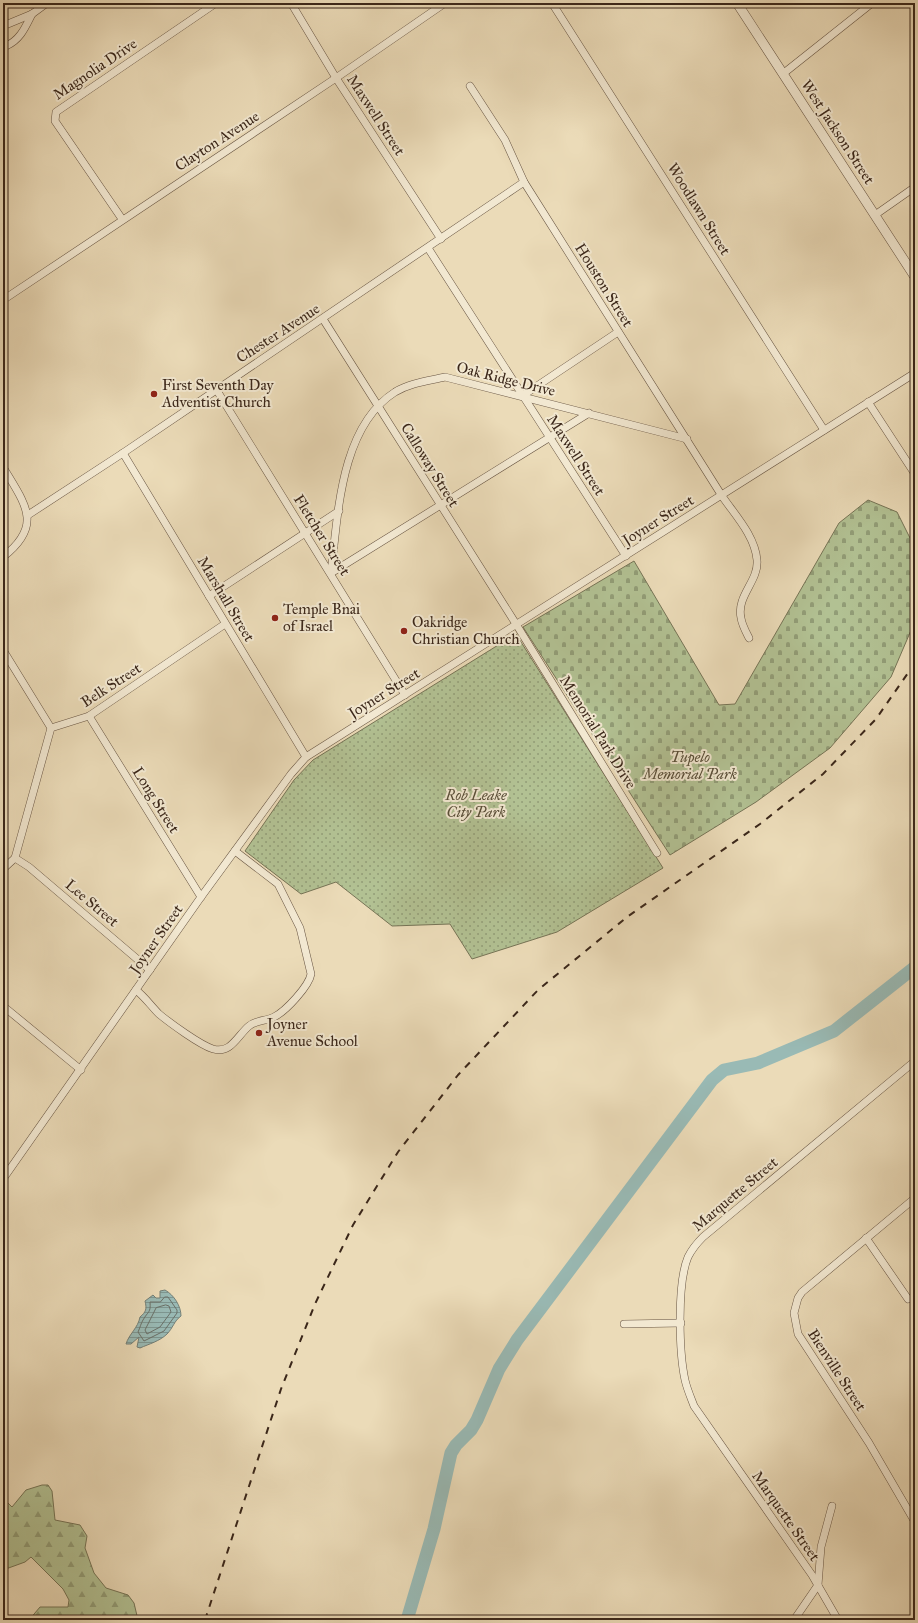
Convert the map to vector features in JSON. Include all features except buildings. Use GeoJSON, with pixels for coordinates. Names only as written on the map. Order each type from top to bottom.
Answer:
{"type":"FeatureCollection","features":[{"type":"Feature","properties":{"kind":"street"},"geometry":{"type":"LineString","coordinates":[[3,26],[32,14],[47,3]]}},
{"type":"Feature","properties":{"kind":"street","name":"Magnolia Drive"},"geometry":{"type":"LineString","coordinates":[[122,219],[56,121],[56,112],[216,3]]}},
{"type":"Feature","properties":{"kind":"street","name":"Maxwell Street"},"geometry":{"type":"LineString","coordinates":[[291,3],[336,78],[441,239]]}},
{"type":"Feature","properties":{"kind":"street","name":"Clayton Avenue"},"geometry":{"type":"LineString","coordinates":[[3,300],[122,219],[336,78],[445,3]]}},
{"type":"Feature","properties":{"kind":"street","name":"Woodlawn Street"},"geometry":{"type":"LineString","coordinates":[[552,3],[824,430]]}},
{"type":"Feature","properties":{"kind":"street","name":"West Jackson Street"},"geometry":{"type":"LineString","coordinates":[[737,3],[784,73],[915,277]]}},
{"type":"Feature","properties":{"kind":"street"},"geometry":{"type":"LineString","coordinates":[[784,73],[872,3]]}},
{"type":"Feature","properties":{"kind":"street"},"geometry":{"type":"LineString","coordinates":[[3,45],[6,46],[14,43],[23,32],[32,14]]}},
{"type":"Feature","properties":{"kind":"street","name":"Houston Street"},"geometry":{"type":"LineString","coordinates":[[470,86],[505,140],[524,182],[722,496],[750,537],[757,560],[753,580],[741,602],[741,617],[749,638]]}},
{"type":"Feature","properties":{"kind":"street","name":"Chester Avenue"},"geometry":{"type":"LineString","coordinates":[[28,515],[123,453],[524,182]]}},
{"type":"Feature","properties":{"kind":"street"},"geometry":{"type":"LineString","coordinates":[[875,215],[915,187]]}},
{"type":"Feature","properties":{"kind":"street","name":"Maxwell Street"},"geometry":{"type":"LineString","coordinates":[[428,248],[626,556]]}},
{"type":"Feature","properties":{"kind":"street","name":"Calloway Street"},"geometry":{"type":"LineString","coordinates":[[322,319],[516,624]]}},
{"type":"Feature","properties":{"kind":"street"},"geometry":{"type":"LineString","coordinates":[[522,396],[618,332]]}},
{"type":"Feature","properties":{"kind":"street","name":"Joyner Street"},"geometry":{"type":"LineString","coordinates":[[3,1179],[290,774],[306,757],[722,496],[915,372]]}},
{"type":"Feature","properties":{"kind":"street","name":"Oak Ridge Drive"},"geometry":{"type":"LineString","coordinates":[[331,573],[339,511],[350,455],[362,428],[378,406],[396,392],[417,383],[445,377],[687,439]]}},
{"type":"Feature","properties":{"kind":"street","name":"Fletcher Street"},"geometry":{"type":"LineString","coordinates":[[216,389],[405,695]]}},
{"type":"Feature","properties":{"kind":"street"},"geometry":{"type":"LineString","coordinates":[[868,402],[915,474]]}},
{"type":"Feature","properties":{"kind":"street"},"geometry":{"type":"LineString","coordinates":[[331,573],[589,413]]}},
{"type":"Feature","properties":{"kind":"street","name":"Marshall Street"},"geometry":{"type":"LineString","coordinates":[[123,453],[306,757]]}},
{"type":"Feature","properties":{"kind":"street"},"geometry":{"type":"LineString","coordinates":[[3,467],[21,498],[28,515],[26,528],[19,544],[3,557]]}},
{"type":"Feature","properties":{"kind":"street"},"geometry":{"type":"LineString","coordinates":[[210,596],[339,511]]}},
{"type":"Feature","properties":{"kind":"street","name":"Belk Street"},"geometry":{"type":"LineString","coordinates":[[51,728],[89,716],[225,624]]}},
{"type":"Feature","properties":{"kind":"street","name":"Memorial Park Drive"},"geometry":{"type":"LineString","coordinates":[[516,624],[658,853]]}},
{"type":"Feature","properties":{"kind":"street"},"geometry":{"type":"LineString","coordinates":[[3,650],[51,728],[16,858],[3,869]]}},
{"type":"Feature","properties":{"kind":"street","name":"Long Street"},"geometry":{"type":"LineString","coordinates":[[89,716],[201,898]]}},
{"type":"Feature","properties":{"kind":"street"},"geometry":{"type":"LineString","coordinates":[[136,990],[161,1015],[206,1046],[215,1049],[224,1049],[231,1046],[249,1026],[256,1022],[274,1017],[283,1011],[310,981],[311,974],[300,928],[278,884],[235,851]]}},
{"type":"Feature","properties":{"kind":"street","name":"Lee Street"},"geometry":{"type":"LineString","coordinates":[[16,858],[29,867],[150,970]]}},
{"type":"Feature","properties":{"kind":"street"},"geometry":{"type":"LineString","coordinates":[[3,1006],[81,1070]]}},
{"type":"Feature","properties":{"kind":"street","name":"Marquette Street"},"geometry":{"type":"LineString","coordinates":[[838,1620],[818,1584],[694,1406],[687,1389],[684,1372],[681,1323],[683,1276],[688,1258],[697,1243],[712,1229],[915,1061]]}},
{"type":"Feature","properties":{"kind":"street","name":"Bienville Street"},"geometry":{"type":"LineString","coordinates":[[915,1198],[802,1292],[795,1305],[794,1319],[802,1342],[869,1443],[915,1522]]}},
{"type":"Feature","properties":{"kind":"street"},"geometry":{"type":"LineString","coordinates":[[866,1238],[908,1299]]}},
{"type":"Feature","properties":{"kind":"street"},"geometry":{"type":"LineString","coordinates":[[624,1324],[681,1323]]}},
{"type":"Feature","properties":{"kind":"street"},"geometry":{"type":"LineString","coordinates":[[794,1620],[818,1584],[821,1547],[832,1506]]}},
{"type":"Feature","properties":{"kind":"green space","name":"Tupelo Memorial Park"},"geometry":{"type":"Polygon","coordinates":[[[868,500],[897,512],[915,548],[915,621],[891,677],[830,748],[756,802],[670,855],[523,627],[634,561],[719,705],[735,704],[839,523],[868,500]]]}},
{"type":"Feature","properties":{"kind":"green space","name":"Rob Leake City Park"},"geometry":{"type":"Polygon","coordinates":[[[516,634],[663,868],[557,932],[472,959],[450,924],[392,926],[336,882],[301,894],[245,851],[294,780],[313,760],[516,634]]]}},
{"type":"Feature","properties":{"kind":"green space"},"geometry":{"type":"Polygon","coordinates":[[[42,1485],[48,1485],[52,1491],[55,1520],[80,1525],[87,1536],[85,1548],[94,1573],[106,1588],[128,1595],[134,1603],[138,1620],[29,1620],[40,1607],[68,1607],[69,1600],[63,1589],[31,1557],[25,1562],[3,1570],[3,1498],[12,1507],[26,1490],[42,1485]]]}},
{"type":"Feature","properties":{"kind":"water"},"geometry":{"type":"Polygon","coordinates":[[[165,1290],[176,1301],[180,1308],[181,1316],[167,1334],[158,1340],[140,1348],[137,1347],[139,1337],[131,1344],[126,1344],[140,1317],[145,1312],[145,1301],[153,1295],[156,1298],[160,1298],[160,1291],[165,1290]]]}},
{"type":"Feature","properties":{"kind":"waterway"},"geometry":{"type":"LineString","coordinates":[[407,1620],[434,1529],[451,1453],[456,1445],[471,1430],[477,1420],[499,1369],[517,1340],[712,1080],[724,1070],[758,1063],[834,1031],[915,967]]}},
{"type":"Feature","properties":{"kind":"railway"},"geometry":{"type":"LineString","coordinates":[[205,1620],[281,1389],[315,1304],[353,1225],[398,1152],[458,1075],[538,990],[627,917],[760,824],[823,774],[876,719],[915,663]]}},
{"type":"Feature","properties":{"kind":"place","name":"First Seventh Day Adventist Church"},"geometry":{"type":"Point","coordinates":[154,394]}},
{"type":"Feature","properties":{"kind":"place","name":"Temple Bnai of Israel"},"geometry":{"type":"Point","coordinates":[275,618]}},
{"type":"Feature","properties":{"kind":"place","name":"Oakridge Christian Church"},"geometry":{"type":"Point","coordinates":[404,631]}},
{"type":"Feature","properties":{"kind":"place","name":"Joyner Avenue School"},"geometry":{"type":"Point","coordinates":[259,1033]}}]}
